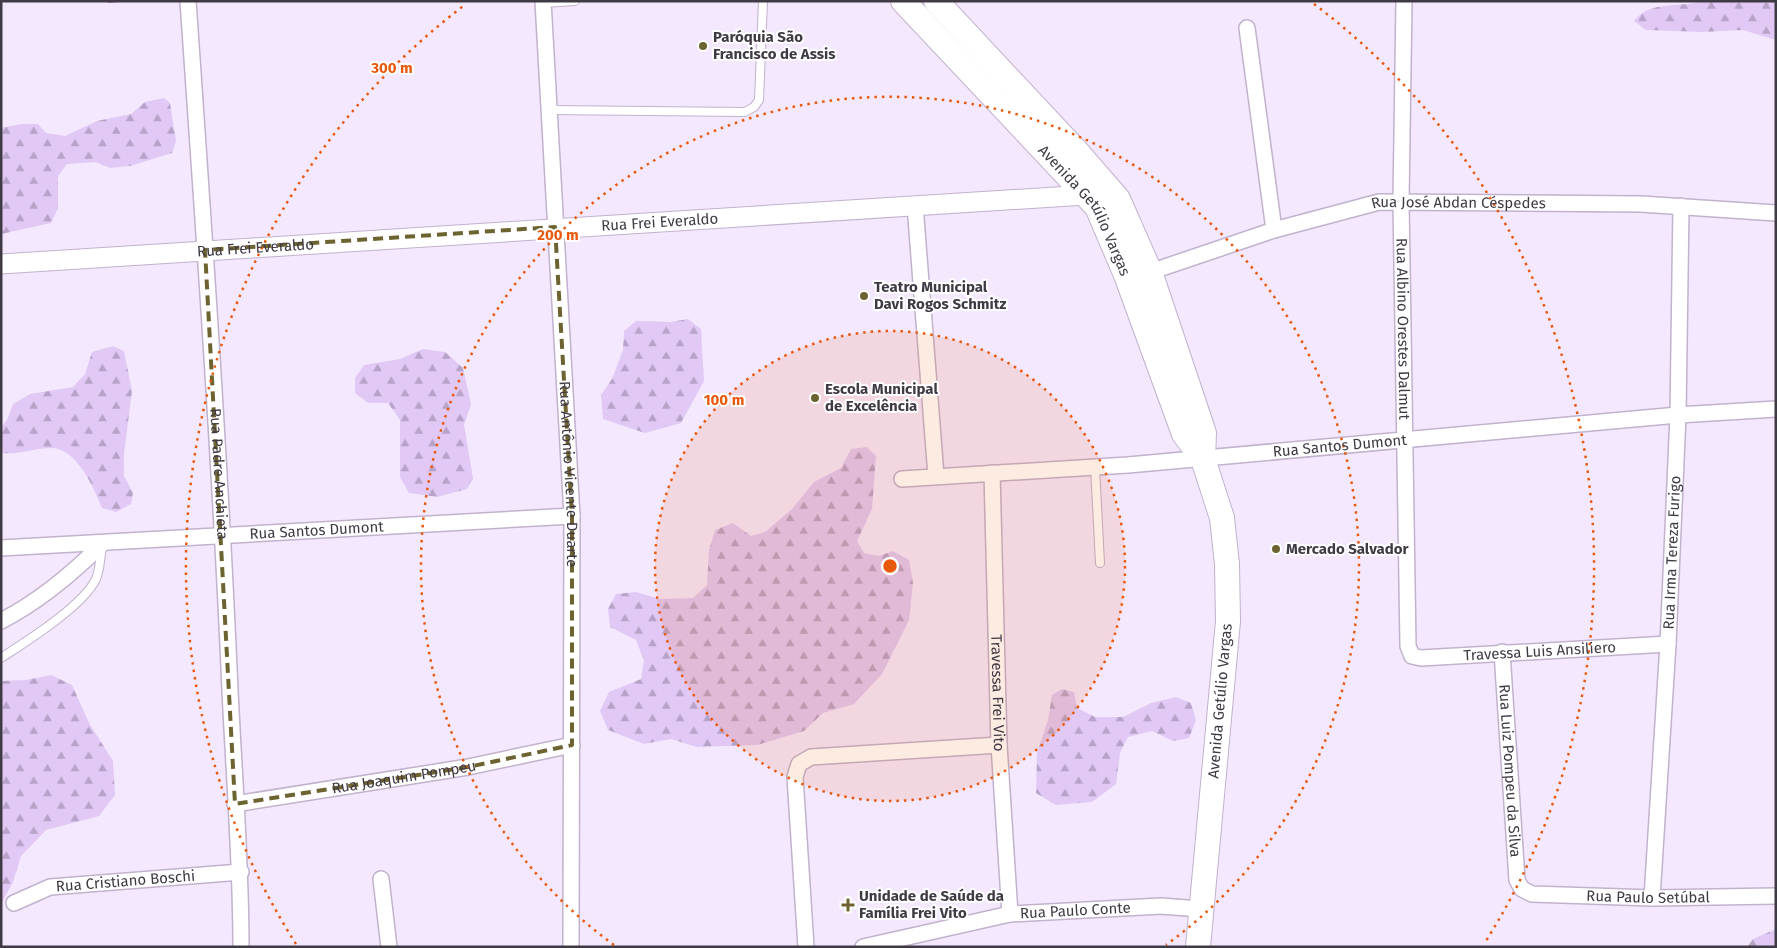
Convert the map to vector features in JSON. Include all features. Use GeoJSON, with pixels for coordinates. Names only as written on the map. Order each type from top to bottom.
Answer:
{"type":"FeatureCollection","features":[{"type":"Feature","properties":{"kind":"main road","name":"Avenida Getúlio Vargas"},"geometry":{"type":"LineString","coordinates":[[936,1],[1096,190],[1097,208],[1104,222],[1184,434],[1203,459],[1222,518],[1227,564],[1228,621],[1198,947]]}},
{"type":"Feature","properties":{"kind":"main road","name":"Avenida Getúlio Vargas"},"geometry":{"type":"LineString","coordinates":[[905,2],[1096,190],[1118,199],[1150,272],[1204,433],[1203,459]]}},
{"type":"Feature","properties":{"kind":"street","name":"Rua Padre Anchieta"},"geometry":{"type":"LineString","coordinates":[[188,1],[223,536],[235,804],[241,872],[241,947]]}},
{"type":"Feature","properties":{"kind":"street","name":"Rua Albino Orestes Dalmut"},"geometry":{"type":"LineString","coordinates":[[1404,1],[1401,201],[1408,646],[1412,656]]}},
{"type":"Feature","properties":{"kind":"street","name":"Rua Antônio Vicente Duarte"},"geometry":{"type":"LineString","coordinates":[[544,2],[572,516],[571,947]]}},
{"type":"Feature","properties":{"kind":"street"},"geometry":{"type":"LineString","coordinates":[[1247,28],[1274,230]]}},
{"type":"Feature","properties":{"kind":"street","name":"Rua Frei Everaldo"},"geometry":{"type":"LineString","coordinates":[[1,264],[915,205],[1096,190]]}},
{"type":"Feature","properties":{"kind":"street","name":"Rua José Abdan Céspedes"},"geometry":{"type":"LineString","coordinates":[[1150,272],[1274,230],[1352,208],[1401,201],[1681,206],[1776,213]]}},
{"type":"Feature","properties":{"kind":"street"},"geometry":{"type":"LineString","coordinates":[[915,205],[936,476]]}},
{"type":"Feature","properties":{"kind":"street","name":"Rua Irma Tereza Furigo"},"geometry":{"type":"LineString","coordinates":[[1652,898],[1668,644],[1678,415],[1681,206]]}},
{"type":"Feature","properties":{"kind":"street","name":"Rua Santos Dumont"},"geometry":{"type":"LineString","coordinates":[[902,480],[936,476],[1203,459],[1678,415],[1776,409]]}},
{"type":"Feature","properties":{"kind":"street","name":"Travessa Frei Vito"},"geometry":{"type":"LineString","coordinates":[[992,473],[999,745],[1010,914]]}},
{"type":"Feature","properties":{"kind":"street","name":"Rua Santos Dumont"},"geometry":{"type":"LineString","coordinates":[[1,548],[572,516]]}},
{"type":"Feature","properties":{"kind":"street"},"geometry":{"type":"LineString","coordinates":[[1,621],[20,612],[72,575],[103,543]]}},
{"type":"Feature","properties":{"kind":"street","name":"Travessa Luis Ansiliero"},"geometry":{"type":"LineString","coordinates":[[1412,656],[1421,658],[1668,644]]}},
{"type":"Feature","properties":{"kind":"street","name":"Rua Luiz Pompeu da Silva"},"geometry":{"type":"LineString","coordinates":[[1502,652],[1517,880],[1522,889]]}},
{"type":"Feature","properties":{"kind":"street","name":"Rua Joaquim Pompeu"},"geometry":{"type":"LineString","coordinates":[[235,804],[468,767],[572,745]]}},
{"type":"Feature","properties":{"kind":"street"},"geometry":{"type":"LineString","coordinates":[[806,947],[795,778],[799,764],[811,757],[999,745]]}},
{"type":"Feature","properties":{"kind":"street","name":"Rua Cristiano Boschi"},"geometry":{"type":"LineString","coordinates":[[14,903],[50,888],[89,882],[241,872]]}},
{"type":"Feature","properties":{"kind":"street"},"geometry":{"type":"LineString","coordinates":[[381,879],[389,947]]}},
{"type":"Feature","properties":{"kind":"street","name":"Rua Paulo Setúbal"},"geometry":{"type":"LineString","coordinates":[[1522,889],[1532,894],[1652,898],[1776,896]]}},
{"type":"Feature","properties":{"kind":"street","name":"Rua Paulo Conte"},"geometry":{"type":"LineString","coordinates":[[869,946],[1010,914],[1161,906],[1200,909]]}},
{"type":"Feature","properties":{"kind":"lane"},"geometry":{"type":"LineString","coordinates":[[544,2],[575,1]]}},
{"type":"Feature","properties":{"kind":"lane"},"geometry":{"type":"LineString","coordinates":[[549,110],[745,112],[754,107],[759,100],[763,1]]}},
{"type":"Feature","properties":{"kind":"lane"},"geometry":{"type":"LineString","coordinates":[[1095,467],[1100,563]]}},
{"type":"Feature","properties":{"kind":"lane"},"geometry":{"type":"LineString","coordinates":[[1,658],[38,634],[83,595],[96,578],[103,543]]}},
{"type":"Feature","properties":{"kind":"highlighted area"},"geometry":{"type":"Polygon","coordinates":[[[555,227],[572,516],[572,745],[468,767],[235,804],[205,250],[555,227]]]}},
{"type":"Feature","properties":{"kind":"green space"},"geometry":{"type":"Polygon","coordinates":[[[1703,1],[1776,1],[1776,40],[1743,30],[1702,32],[1646,30],[1634,21],[1640,14],[1657,7],[1703,1]]]}},
{"type":"Feature","properties":{"kind":"green space"},"geometry":{"type":"Polygon","coordinates":[[[164,98],[170,103],[176,141],[172,153],[130,166],[110,168],[96,162],[67,164],[58,176],[58,208],[51,223],[1,234],[1,128],[21,124],[38,124],[46,133],[65,136],[97,121],[131,114],[145,102],[164,98]]]}},
{"type":"Feature","properties":{"kind":"green space"},"geometry":{"type":"Polygon","coordinates":[[[688,319],[701,329],[704,381],[681,423],[645,433],[603,419],[601,395],[612,379],[623,350],[624,331],[636,321],[671,322],[688,319]]]}},
{"type":"Feature","properties":{"kind":"green space"},"geometry":{"type":"Polygon","coordinates":[[[113,346],[124,351],[132,391],[124,454],[124,476],[133,493],[131,504],[116,512],[102,508],[89,480],[77,462],[61,450],[46,448],[1,453],[1,427],[7,420],[13,404],[30,394],[73,387],[85,374],[92,352],[113,346]]]}},
{"type":"Feature","properties":{"kind":"green space"},"geometry":{"type":"Polygon","coordinates":[[[423,349],[445,352],[463,368],[471,404],[464,425],[473,478],[467,489],[437,497],[409,493],[400,477],[400,420],[388,403],[368,403],[355,393],[355,378],[364,365],[400,359],[423,349]]]}},
{"type":"Feature","properties":{"kind":"green space"},"geometry":{"type":"Polygon","coordinates":[[[867,447],[876,456],[872,509],[857,541],[864,553],[879,556],[893,551],[909,560],[913,583],[909,620],[882,674],[854,704],[823,713],[804,731],[757,745],[697,747],[671,739],[644,744],[608,730],[600,711],[609,692],[641,679],[644,661],[636,640],[610,627],[608,609],[616,594],[636,592],[659,599],[693,598],[707,585],[709,550],[715,530],[733,523],[751,536],[765,532],[792,509],[814,482],[841,468],[851,449],[867,447]]]}},
{"type":"Feature","properties":{"kind":"green space"},"geometry":{"type":"Polygon","coordinates":[[[51,675],[72,685],[89,723],[113,761],[115,795],[99,816],[46,830],[21,856],[13,882],[1,904],[1,681],[26,680],[51,675]]]}},
{"type":"Feature","properties":{"kind":"green space"},"geometry":{"type":"Polygon","coordinates":[[[1062,689],[1074,692],[1077,708],[1095,717],[1123,717],[1151,703],[1176,697],[1191,703],[1196,720],[1189,738],[1173,741],[1152,731],[1128,737],[1120,753],[1116,784],[1092,802],[1056,805],[1036,793],[1037,753],[1048,720],[1052,695],[1062,689]]]}},
{"type":"Feature","properties":{"kind":"green space"},"geometry":{"type":"Polygon","coordinates":[[[1776,929],[1776,947],[1747,947],[1753,939],[1776,929]]]}},
{"type":"Feature","properties":{"kind":"place","name":"Paróquia São Francisco de Assis"},"geometry":{"type":"Point","coordinates":[703,46]}},
{"type":"Feature","properties":{"kind":"place","name":"Teatro Municipal Davi Rogos Schmitz"},"geometry":{"type":"Point","coordinates":[864,296]}},
{"type":"Feature","properties":{"kind":"place","name":"Escola Municipal de Excelência"},"geometry":{"type":"Point","coordinates":[815,398]}},
{"type":"Feature","properties":{"kind":"place","name":"Mercado Salvador"},"geometry":{"type":"Point","coordinates":[1276,549]}},
{"type":"Feature","properties":{"kind":"place","name":"Unidade de Saúde da Família Frei Vito"},"geometry":{"type":"Point","coordinates":[848,905]}}]}
